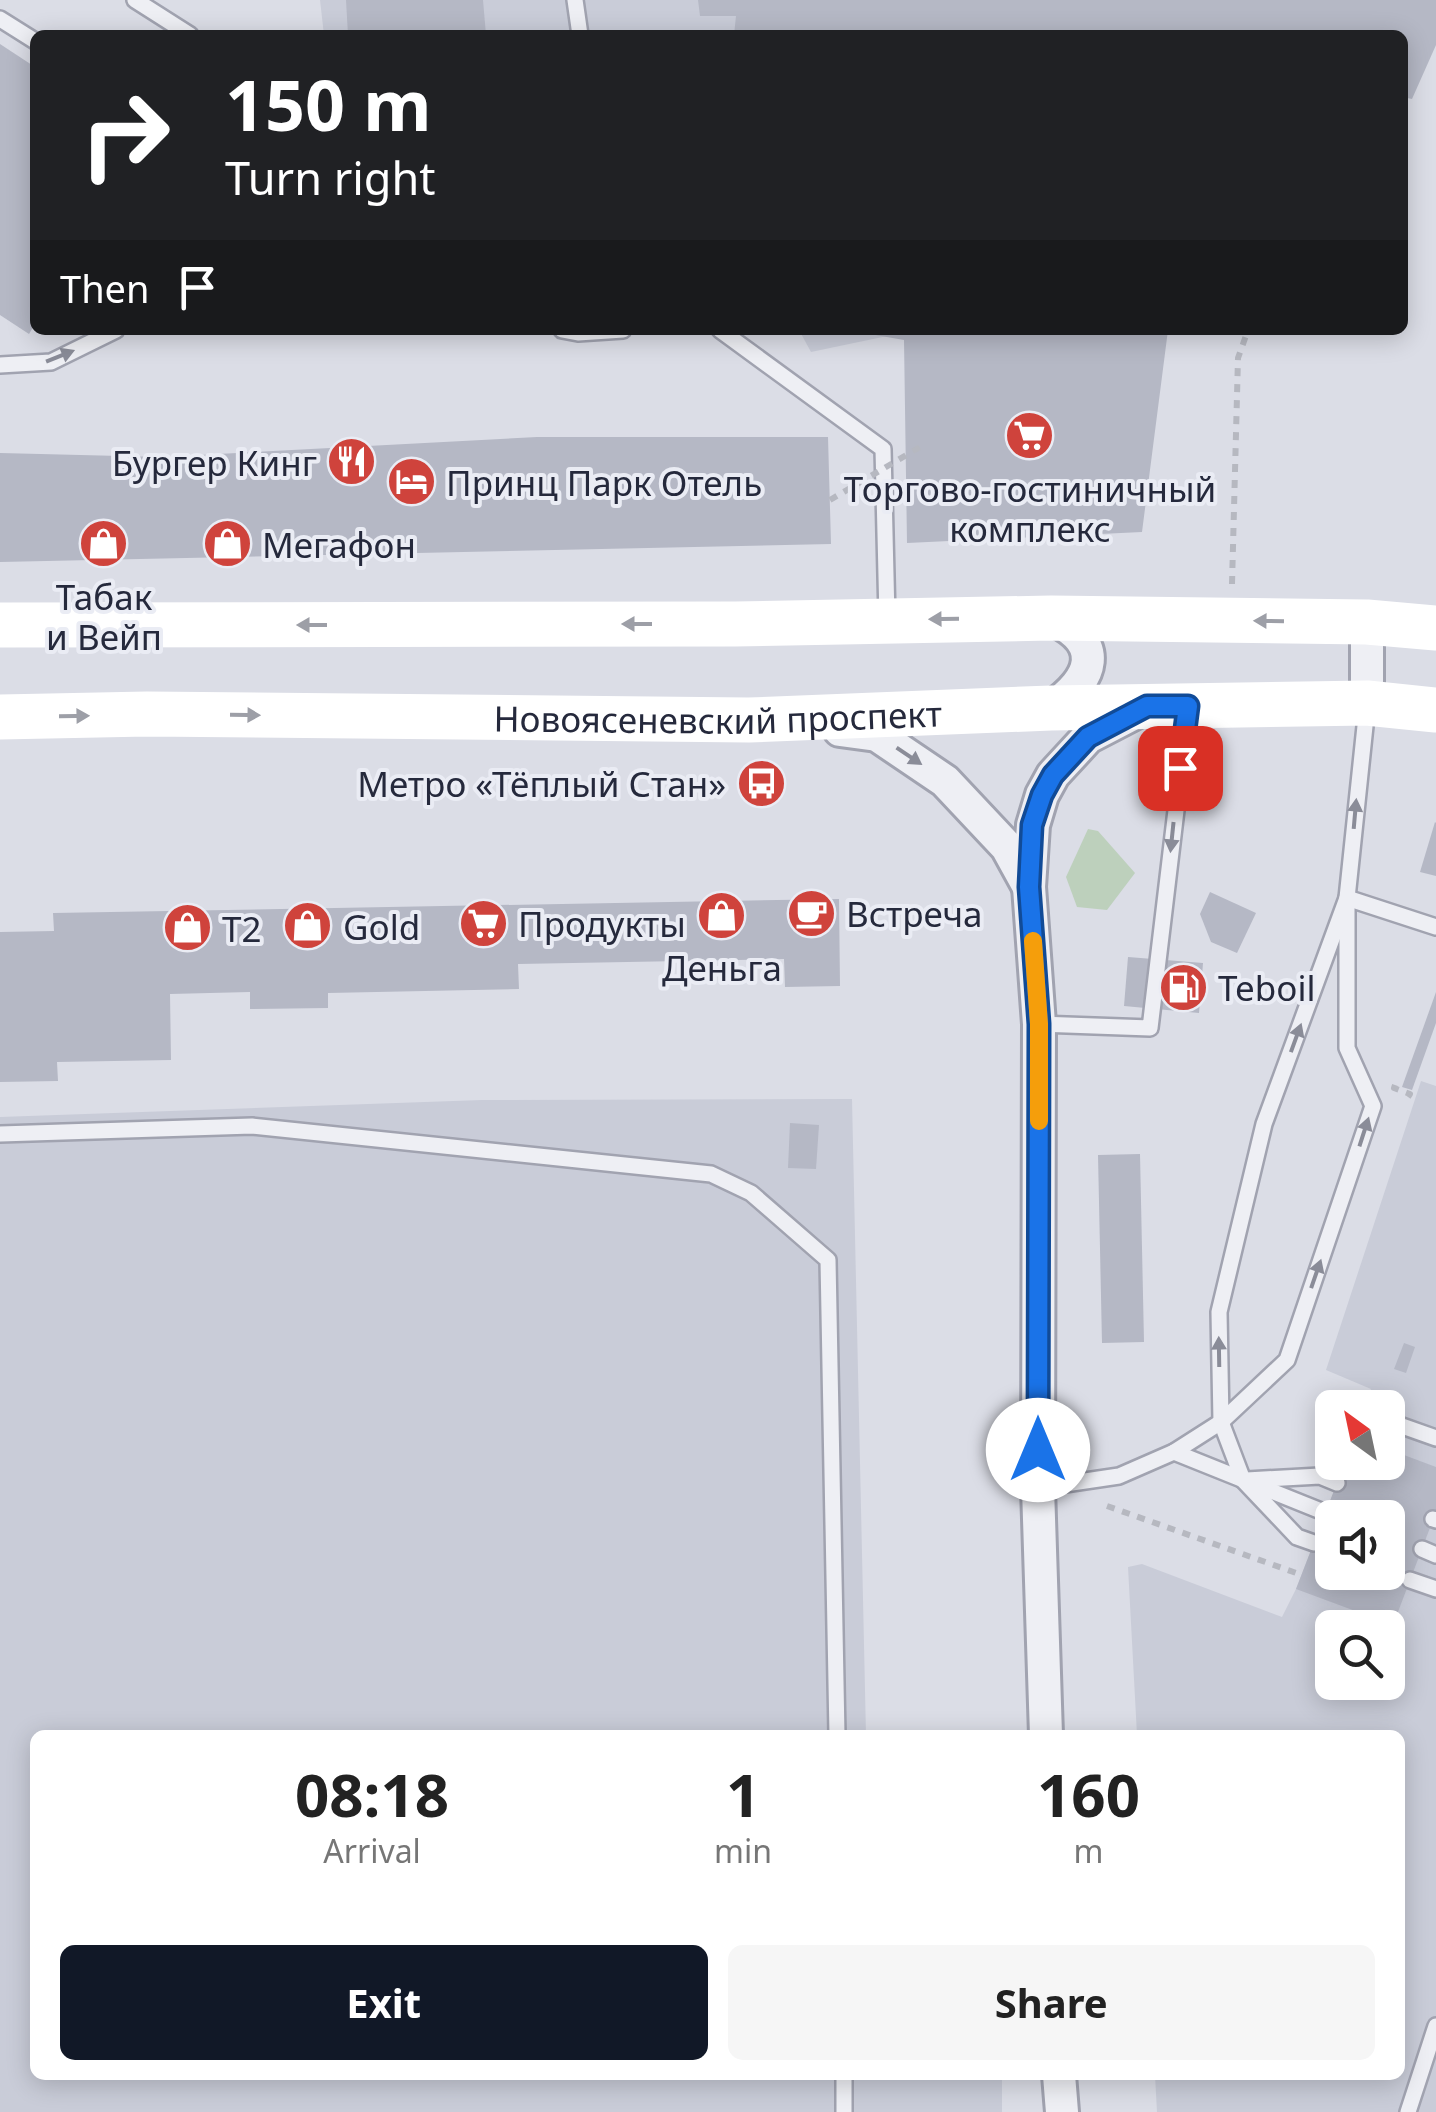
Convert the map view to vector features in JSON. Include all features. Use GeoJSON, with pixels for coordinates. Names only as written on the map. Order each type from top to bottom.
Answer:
{"type":"FeatureCollection","features":[{"type":"Feature","properties":{"kind":"main road"},"geometry":{"type":"LineString","coordinates":[[0,625],[735,624],[1051,618],[1367,622],[1436,628]]}},
{"type":"Feature","properties":{"kind":"main road","name":"Новоясеневский проспект"},"geometry":{"type":"LineString","coordinates":[[0,717],[147,714],[749,720],[1050,708],[1367,703],[1436,710]]}},
{"type":"Feature","properties":{"kind":"street"},"geometry":{"type":"LineString","coordinates":[[1050,708],[1081,683],[1090,664],[1078,636],[1068,625],[1051,618]]}},
{"type":"Feature","properties":{"kind":"street"},"geometry":{"type":"LineString","coordinates":[[1367,622],[1367,703]]}},
{"type":"Feature","properties":{"kind":"street"},"geometry":{"type":"LineString","coordinates":[[1046,1730],[1038,1488],[1039,1024],[1029,887],[1032,825],[1053,775],[1088,737],[1168,706]]}},
{"type":"Feature","properties":{"kind":"street"},"geometry":{"type":"LineString","coordinates":[[749,720],[877,734],[945,781],[1007,847],[1029,887]]}},
{"type":"Feature","properties":{"kind":"street"},"geometry":{"type":"LineString","coordinates":[[1059,2080],[1062,2112]]}},
{"type":"Feature","properties":{"kind":"lane"},"geometry":{"type":"LineString","coordinates":[[134,0],[182,30]]}},
{"type":"Feature","properties":{"kind":"lane"},"geometry":{"type":"LineString","coordinates":[[575,0],[579,30]]}},
{"type":"Feature","properties":{"kind":"lane"},"geometry":{"type":"LineString","coordinates":[[0,18],[30,38]]}},
{"type":"Feature","properties":{"kind":"lane"},"geometry":{"type":"LineString","coordinates":[[0,365],[52,362],[106,335]]}},
{"type":"Feature","properties":{"kind":"lane"},"geometry":{"type":"LineString","coordinates":[[727,335],[883,449],[887,619]]}},
{"type":"Feature","properties":{"kind":"lane"},"geometry":{"type":"LineString","coordinates":[[1038,1488],[1119,1476],[1174,1452],[1220,1422],[1287,1360],[1373,1106],[1347,1048],[1347,898],[1367,703]]}},
{"type":"Feature","properties":{"kind":"lane"},"geometry":{"type":"LineString","coordinates":[[1039,1024],[1150,1028],[1168,706]]}},
{"type":"Feature","properties":{"kind":"lane"},"geometry":{"type":"LineString","coordinates":[[1347,898],[1436,927]]}},
{"type":"Feature","properties":{"kind":"lane"},"geometry":{"type":"LineString","coordinates":[[1314,1543],[1296,1537],[1244,1480],[1220,1422],[1218,1312],[1264,1124],[1347,898]]}},
{"type":"Feature","properties":{"kind":"lane"},"geometry":{"type":"LineString","coordinates":[[0,1134],[252,1126],[710,1174],[751,1192],[828,1260],[837,1730]]}},
{"type":"Feature","properties":{"kind":"lane"},"geometry":{"type":"LineString","coordinates":[[1405,1427],[1436,1438]]}},
{"type":"Feature","properties":{"kind":"lane"},"geometry":{"type":"LineString","coordinates":[[1174,1452],[1315,1509]]}},
{"type":"Feature","properties":{"kind":"lane"},"geometry":{"type":"LineString","coordinates":[[1244,1480],[1320,1476],[1337,1483]]}},
{"type":"Feature","properties":{"kind":"lane"},"geometry":{"type":"LineString","coordinates":[[1410,1580],[1436,1589]]}},
{"type":"Feature","properties":{"kind":"lane"},"geometry":{"type":"LineString","coordinates":[[1408,2112],[1436,2026]]}},
{"type":"Feature","properties":{"kind":"lane"},"geometry":{"type":"LineString","coordinates":[[844,2080],[844,2112]]}},
{"type":"Feature","properties":{"kind":"path"},"geometry":{"type":"LineString","coordinates":[[1232,586],[1238,358],[1246,335]]}},
{"type":"Feature","properties":{"kind":"path"},"geometry":{"type":"LineString","coordinates":[[830,500],[920,447]]}},
{"type":"Feature","properties":{"kind":"path"},"geometry":{"type":"LineString","coordinates":[[1395,1084],[1394,1088],[1410,1094],[1408,1097]]}},
{"type":"Feature","properties":{"kind":"path"},"geometry":{"type":"LineString","coordinates":[[1104,1505],[1302,1575]]}},
{"type":"Feature","properties":{"kind":"shaded area"},"geometry":{"type":"Polygon","coordinates":[[[320,0],[1014,0],[1009,30],[323,30],[320,0]]]}},
{"type":"Feature","properties":{"kind":"shaded area"},"geometry":{"type":"Polygon","coordinates":[[[802,335],[892,335],[811,352],[802,335]]]}},
{"type":"Feature","properties":{"kind":"shaded area"},"geometry":{"type":"Polygon","coordinates":[[[1421,1081],[1436,1086],[1436,2112],[1157,2112],[1155,2080],[1405,2080],[1405,1730],[1137,1730],[1128,1567],[1142,1564],[1282,1617],[1315,1540],[1315,1590],[1405,1590],[1405,1500],[1331,1500],[1338,1480],[1405,1480],[1405,1390],[1371,1390],[1326,1370],[1421,1081]]]}},
{"type":"Feature","properties":{"kind":"shaded area"},"geometry":{"type":"Polygon","coordinates":[[[852,1099],[866,1730],[30,1730],[30,2080],[1002,2080],[1002,2112],[0,2112],[0,1117],[482,1100],[852,1099]]]}},
{"type":"Feature","properties":{"kind":"green space"},"geometry":{"type":"Polygon","coordinates":[[[1088,829],[1098,831],[1135,873],[1107,910],[1077,907],[1066,877],[1088,829]]]}},
{"type":"Feature","properties":{"kind":"building"},"geometry":{"type":"Polygon","coordinates":[[[346,0],[483,0],[486,30],[348,30],[346,0]]]}},
{"type":"Feature","properties":{"kind":"building"},"geometry":{"type":"Polygon","coordinates":[[[698,0],[1436,0],[1436,45],[1412,99],[1408,98],[1408,30],[735,30],[736,16],[700,16],[698,0]]]}},
{"type":"Feature","properties":{"kind":"building"},"geometry":{"type":"Polygon","coordinates":[[[0,44],[30,64],[29,334],[0,315],[0,44]]]}},
{"type":"Feature","properties":{"kind":"building","name":"Торгово-гостиничный комплекс"},"geometry":{"type":"Polygon","coordinates":[[[875,335],[1167,335],[1142,532],[907,543],[904,340],[875,335]]]}},
{"type":"Feature","properties":{"kind":"building"},"geometry":{"type":"Polygon","coordinates":[[[537,437],[828,437],[831,544],[0,562],[0,453],[161,457],[537,437]]]}},
{"type":"Feature","properties":{"kind":"building"},"geometry":{"type":"Polygon","coordinates":[[[1436,823],[1436,876],[1420,872],[1436,823]]]}},
{"type":"Feature","properties":{"kind":"building"},"geometry":{"type":"Polygon","coordinates":[[[1210,892],[1256,913],[1237,953],[1211,942],[1200,914],[1210,892]]]}},
{"type":"Feature","properties":{"kind":"building"},"geometry":{"type":"Polygon","coordinates":[[[839,899],[840,986],[785,987],[784,959],[518,964],[519,989],[328,993],[328,1008],[250,1009],[250,992],[170,994],[171,1060],[57,1062],[58,1081],[0,1082],[0,932],[54,931],[53,913],[839,899]]]}},
{"type":"Feature","properties":{"kind":"building"},"geometry":{"type":"Polygon","coordinates":[[[1128,957],[1203,963],[1199,1013],[1124,1006],[1128,957]]]}},
{"type":"Feature","properties":{"kind":"building"},"geometry":{"type":"Polygon","coordinates":[[[1436,992],[1436,1023],[1412,1090],[1402,1087],[1436,992]]]}},
{"type":"Feature","properties":{"kind":"building"},"geometry":{"type":"Polygon","coordinates":[[[790,1123],[819,1125],[816,1169],[788,1168],[790,1123]]]}},
{"type":"Feature","properties":{"kind":"building"},"geometry":{"type":"Polygon","coordinates":[[[1140,1154],[1144,1342],[1102,1343],[1098,1155],[1140,1154]]]}},
{"type":"Feature","properties":{"kind":"building"},"geometry":{"type":"Polygon","coordinates":[[[1404,1343],[1415,1347],[1406,1373],[1394,1369],[1404,1343]]]}},
{"type":"Feature","properties":{"kind":"building"},"geometry":{"type":"Polygon","coordinates":[[[1405,1455],[1436,1467],[1436,1512],[1399,1610],[1353,1610],[1296,1589],[1315,1540],[1315,1590],[1405,1590],[1405,1500],[1330,1500],[1338,1480],[1405,1480],[1405,1455]]]}},
{"type":"Feature","properties":{"kind":"slow traffic"},"geometry":{"type":"LineString","coordinates":[[1033,941],[1039,1024],[1039,1121]]}},
{"type":"Feature","properties":{"kind":"place","name":"Торгово-гостиничный комплекс"},"geometry":{"type":"Point","coordinates":[1030,436]}},
{"type":"Feature","properties":{"kind":"place","name":"Бургер Кинг"},"geometry":{"type":"Point","coordinates":[352,462]}},
{"type":"Feature","properties":{"kind":"place","name":"Принц Парк Отель"},"geometry":{"type":"Point","coordinates":[411,482]}},
{"type":"Feature","properties":{"kind":"place","name":"Табак и Вейп"},"geometry":{"type":"Point","coordinates":[104,544]}},
{"type":"Feature","properties":{"kind":"place","name":"Мегафон"},"geometry":{"type":"Point","coordinates":[227,544]}},
{"type":"Feature","properties":{"kind":"place","name":"Метро «Тёплый Стан»"},"geometry":{"type":"Point","coordinates":[761,783]}},
{"type":"Feature","properties":{"kind":"place","name":"Встреча"},"geometry":{"type":"Point","coordinates":[811,913]}},
{"type":"Feature","properties":{"kind":"place","name":"Деньга"},"geometry":{"type":"Point","coordinates":[722,915]}},
{"type":"Feature","properties":{"kind":"place","name":"Продукты"},"geometry":{"type":"Point","coordinates":[483,923]}},
{"type":"Feature","properties":{"kind":"place","name":"Gold"},"geometry":{"type":"Point","coordinates":[308,926]}},
{"type":"Feature","properties":{"kind":"place","name":"T2"},"geometry":{"type":"Point","coordinates":[187,928]}},
{"type":"Feature","properties":{"kind":"place","name":"Teboil"},"geometry":{"type":"Point","coordinates":[1183,987]}},
{"type":"Feature","properties":{"kind":"route"},"geometry":{"type":"LineString","coordinates":[[1038,1450],[1039,1024],[1029,887],[1032,825],[1053,775],[1088,737],[1147,706],[1188,706],[1180,768]]}}]}
